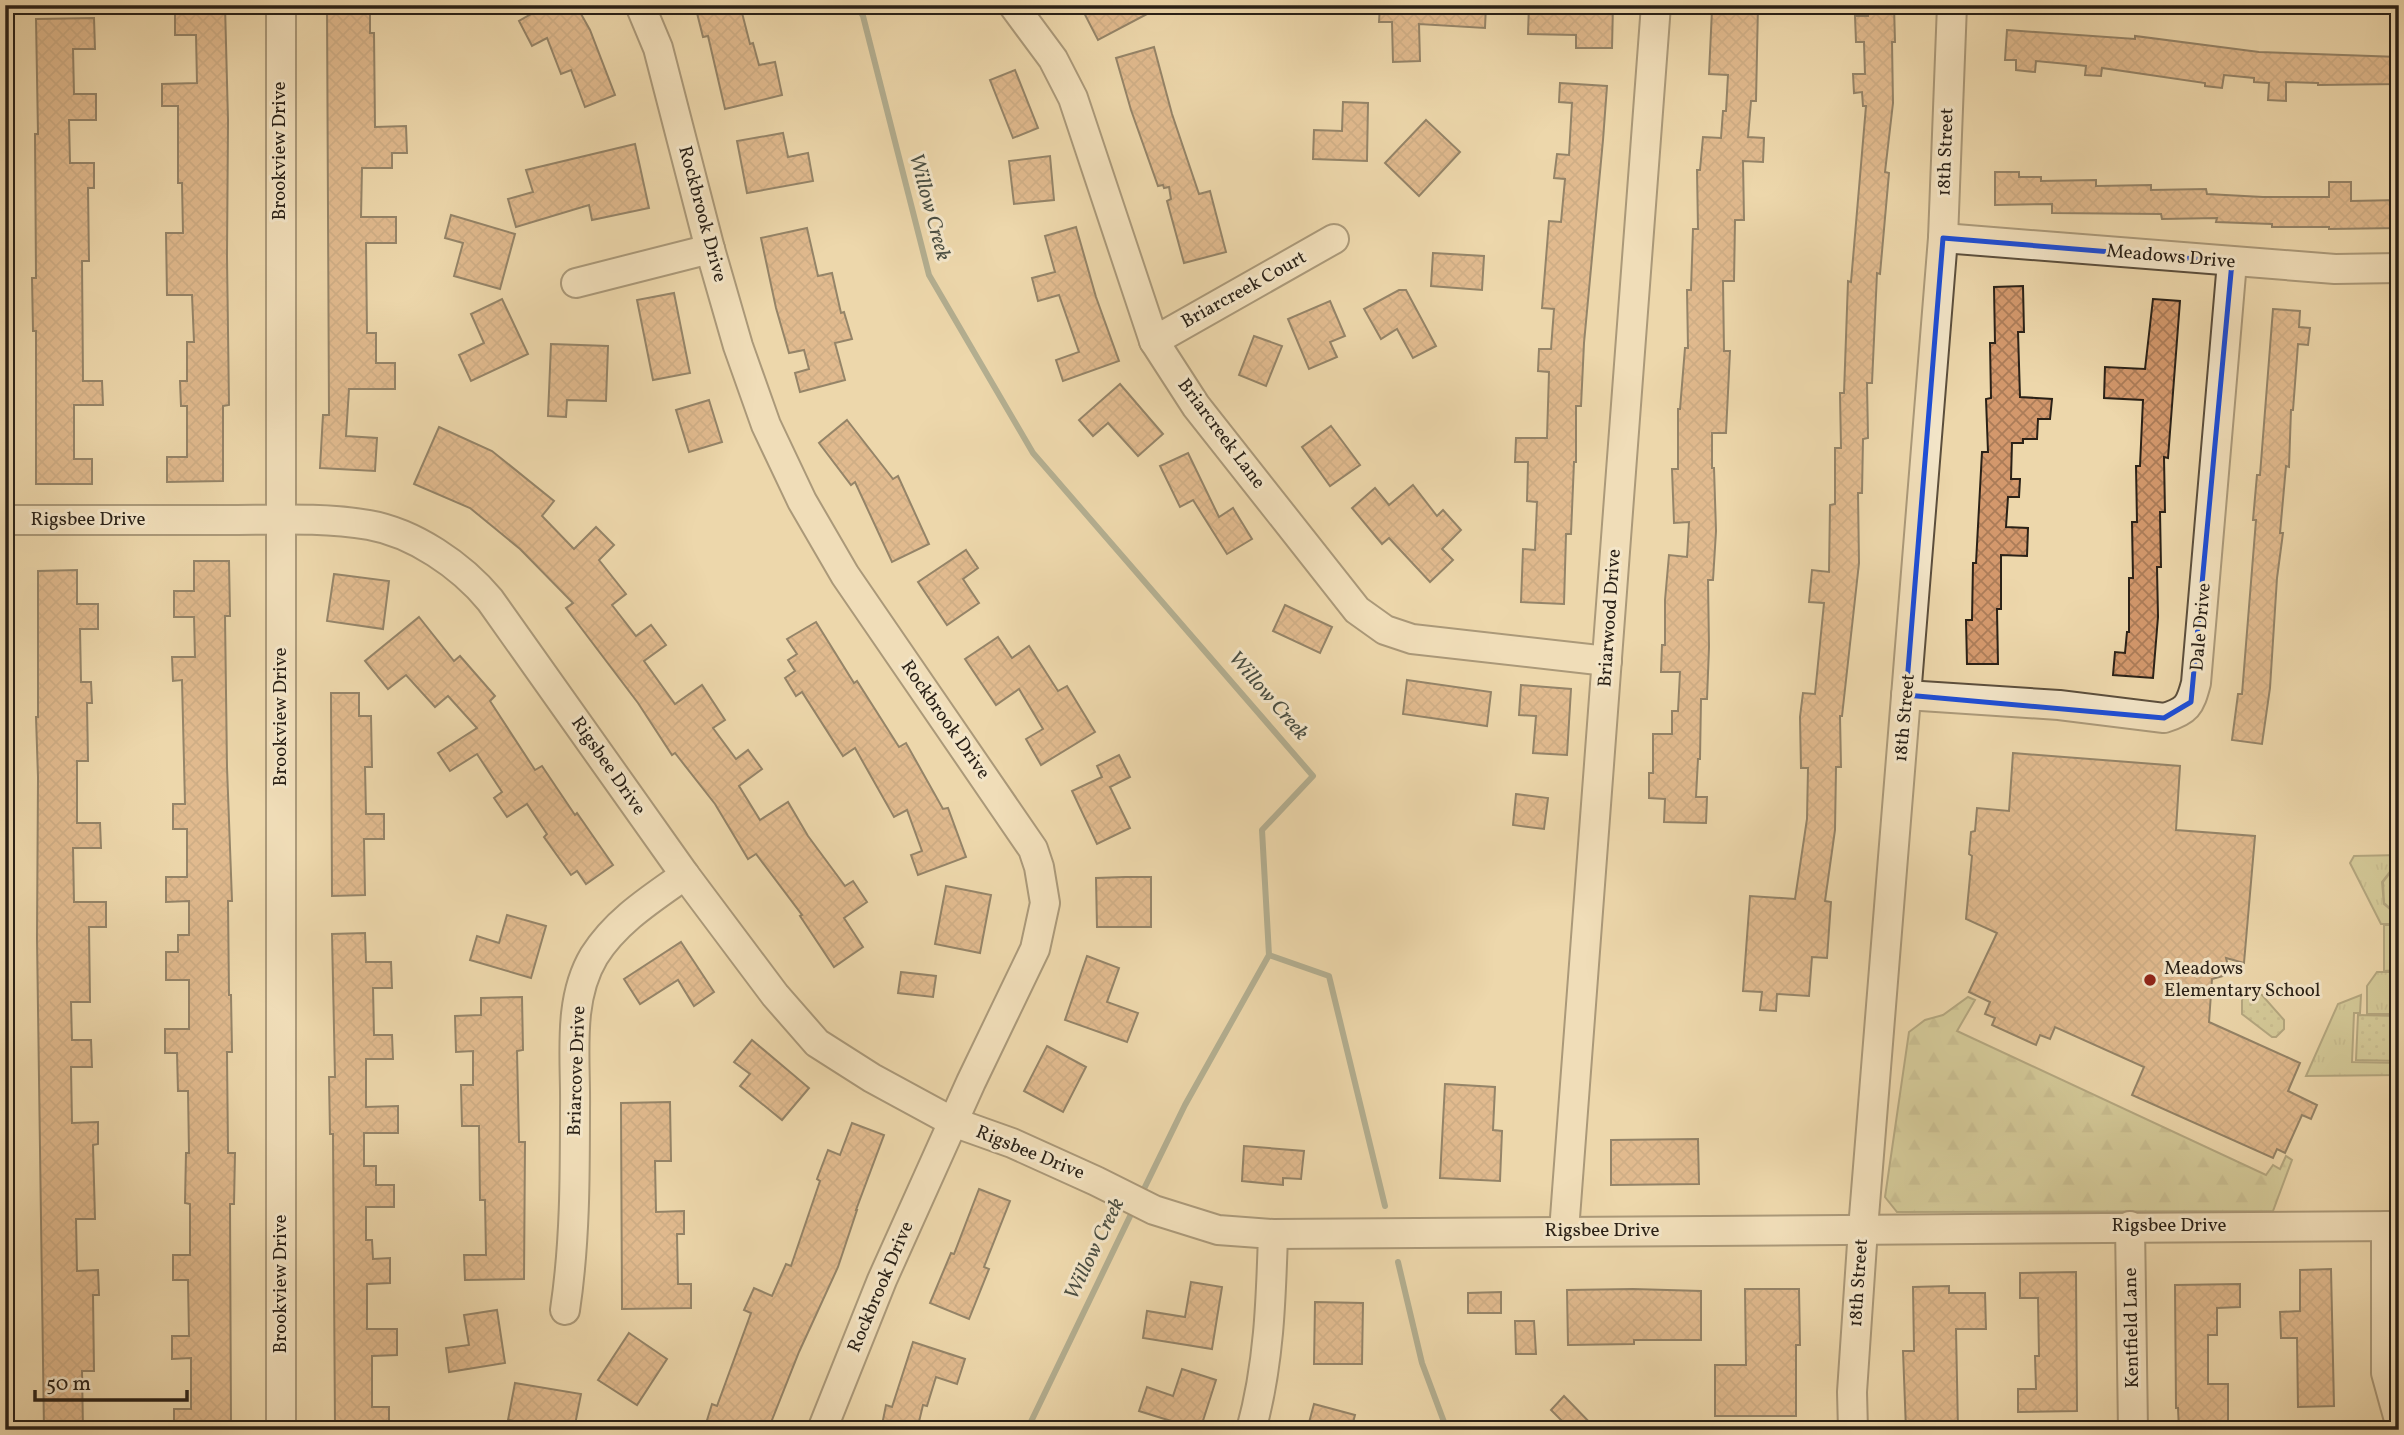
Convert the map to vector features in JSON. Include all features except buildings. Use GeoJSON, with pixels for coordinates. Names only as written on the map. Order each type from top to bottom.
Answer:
{"type":"FeatureCollection","features":[{"type":"Feature","properties":{"kind":"street","name":"Brookview Drive"},"geometry":{"type":"LineString","coordinates":[[281,5],[281,1430]]}},
{"type":"Feature","properties":{"kind":"street","name":"Rockbrook Drive"},"geometry":{"type":"LineString","coordinates":[[640,5],[661,58],[710,249],[738,346],[766,425],[802,501],[845,575],[1033,849],[1045,903],[1035,949],[882,1280],[822,1430]]}},
{"type":"Feature","properties":{"kind":"street","name":"Briarcreek Lane"},"geometry":{"type":"LineString","coordinates":[[1013,5],[1053,59],[1073,98],[1154,341],[1196,405],[1357,610],[1385,630],[1412,639],[1607,661]]}},
{"type":"Feature","properties":{"kind":"street","name":"Briarwood Drive"},"geometry":{"type":"LineString","coordinates":[[1564,1231],[1656,5]]}},
{"type":"Feature","properties":{"kind":"street","name":"18th Street"},"geometry":{"type":"LineString","coordinates":[[1853,1430],[1852,1392],[1863,1229],[1943,238],[1952,5]]}},
{"type":"Feature","properties":{"kind":"street","name":"Meadows Drive"},"geometry":{"type":"LineString","coordinates":[[1943,238],[2335,269],[2399,268]]}},
{"type":"Feature","properties":{"kind":"street","name":"Briarcreek Court"},"geometry":{"type":"LineString","coordinates":[[1154,341],[1334,240]]}},
{"type":"Feature","properties":{"kind":"street"},"geometry":{"type":"LineString","coordinates":[[576,283],[710,249]]}},
{"type":"Feature","properties":{"kind":"street","name":"Dale Drive"},"geometry":{"type":"LineString","coordinates":[[1906,695],[2059,705],[2164,718],[2180,713],[2191,702],[2196,683],[2232,262]]}},
{"type":"Feature","properties":{"kind":"street","name":"Rigsbee Drive"},"geometry":{"type":"LineString","coordinates":[[5,520],[280,520],[370,526],[398,534],[439,555],[475,582],[490,600],[685,875],[781,1003],[817,1043],[872,1078],[953,1122],[1012,1143],[1154,1210],[1218,1230],[1273,1234],[2392,1226]]}},
{"type":"Feature","properties":{"kind":"street","name":"Briarcove Drive"},"geometry":{"type":"LineString","coordinates":[[565,1310],[570,1276],[576,1019],[580,987],[593,958],[611,933],[634,911],[685,875]]}},
{"type":"Feature","properties":{"kind":"street","name":"Kentfield Lane"},"geometry":{"type":"LineString","coordinates":[[2130,1226],[2133,1430]]}},
{"type":"Feature","properties":{"kind":"street"},"geometry":{"type":"LineString","coordinates":[[2392,1226],[2386,1373],[2399,1420]]}},
{"type":"Feature","properties":{"kind":"street"},"geometry":{"type":"LineString","coordinates":[[1251,1430],[1261,1395],[1269,1327],[1273,1234]]}},
{"type":"Feature","properties":{"kind":"highlighted area"},"geometry":{"type":"Polygon","coordinates":[[[1943,238],[2232,262],[2191,702],[2164,718],[1906,695],[1943,238]]]}},
{"type":"Feature","properties":{"kind":"green space"},"geometry":{"type":"Polygon","coordinates":[[[2399,855],[2399,867],[2393,868],[2382,882],[2384,904],[2391,910],[2399,911],[2399,924],[2381,924],[2350,863],[2354,856],[2399,855]]]}},
{"type":"Feature","properties":{"kind":"green space"},"geometry":{"type":"Polygon","coordinates":[[[2393,869],[2399,869],[2399,910],[2392,910],[2384,903],[2383,882],[2393,869]]]}},
{"type":"Feature","properties":{"kind":"green space"},"geometry":{"type":"Polygon","coordinates":[[[2384,925],[2399,925],[2399,970],[2384,971],[2384,925]]]}},
{"type":"Feature","properties":{"kind":"green space"},"geometry":{"type":"Polygon","coordinates":[[[2377,972],[2399,972],[2399,1014],[2367,1014],[2367,986],[2377,972]]]}},
{"type":"Feature","properties":{"kind":"green space"},"geometry":{"type":"Polygon","coordinates":[[[2257,993],[2262,995],[2284,1020],[2284,1029],[2276,1037],[2272,1037],[2242,1014],[2242,999],[2257,993]]]}},
{"type":"Feature","properties":{"kind":"green space"},"geometry":{"type":"Polygon","coordinates":[[[2361,995],[2360,1013],[2354,1013],[2352,1062],[2399,1063],[2399,1075],[2306,1076],[2338,1004],[2361,995]]]}},
{"type":"Feature","properties":{"kind":"green space"},"geometry":{"type":"Polygon","coordinates":[[[1968,997],[1975,1000],[1957,1031],[2266,1175],[2273,1165],[2280,1169],[2286,1156],[2292,1160],[2273,1211],[1897,1212],[1885,1197],[1909,1032],[1925,1020],[1943,1015],[1968,997]]]}},
{"type":"Feature","properties":{"kind":"green space"},"geometry":{"type":"Polygon","coordinates":[[[2358,1015],[2399,1016],[2399,1061],[2356,1060],[2358,1015]]]}},
{"type":"Feature","properties":{"kind":"waterway","name":"Willow Creek"},"geometry":{"type":"LineString","coordinates":[[857,5],[863,16],[929,275],[1033,453],[1313,776],[1262,830],[1269,955],[1185,1105],[1141,1195]]}},
{"type":"Feature","properties":{"kind":"waterway"},"geometry":{"type":"LineString","coordinates":[[1269,955],[1329,976],[1385,1206]]}},
{"type":"Feature","properties":{"kind":"waterway","name":"Willow Creek"},"geometry":{"type":"LineString","coordinates":[[1027,1430],[1134,1208]]}},
{"type":"Feature","properties":{"kind":"waterway"},"geometry":{"type":"LineString","coordinates":[[1398,1262],[1422,1363],[1447,1430]]}},
{"type":"Feature","properties":{"kind":"place","name":"Meadows Elementary School"},"geometry":{"type":"Point","coordinates":[2150,980]}}]}
